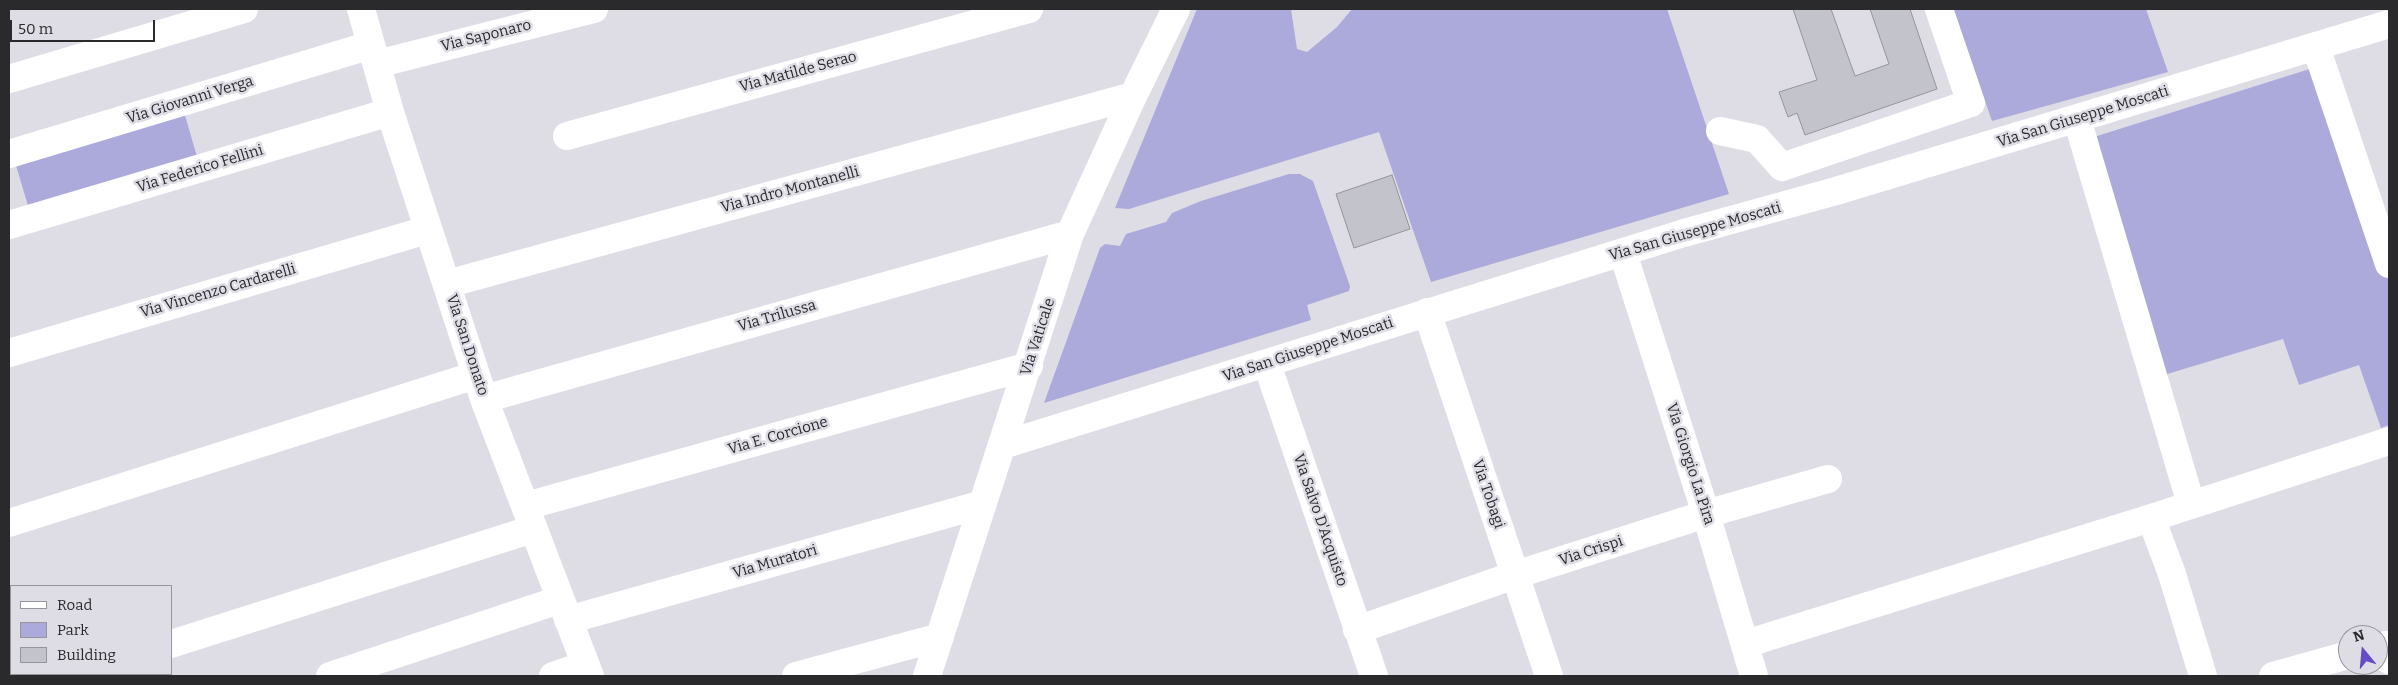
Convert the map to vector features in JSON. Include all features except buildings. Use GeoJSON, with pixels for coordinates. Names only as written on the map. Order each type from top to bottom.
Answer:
{"type":"FeatureCollection","features":[{"type":"Feature","properties":{"kind":"street"},"geometry":{"type":"LineString","coordinates":[[9,79],[244,9]]}},
{"type":"Feature","properties":{"kind":"street","name":"Via San Donato"},"geometry":{"type":"LineString","coordinates":[[361,9],[390,112],[480,387],[587,671]]}},
{"type":"Feature","properties":{"kind":"street","name":"Via Saponaro"},"geometry":{"type":"LineString","coordinates":[[374,54],[594,9]]}},
{"type":"Feature","properties":{"kind":"street","name":"Via Matilde Serao"},"geometry":{"type":"LineString","coordinates":[[566,136],[1029,9]]}},
{"type":"Feature","properties":{"kind":"street","name":"Via Vaticale"},"geometry":{"type":"LineString","coordinates":[[927,676],[1029,366],[1070,234],[1133,96],[1176,9]]}},
{"type":"Feature","properties":{"kind":"street"},"geometry":{"type":"LineString","coordinates":[[1720,131],[1757,139],[1782,167],[1971,102],[1939,9]]}},
{"type":"Feature","properties":{"kind":"street","name":"Via San Giuseppe Moscati"},"geometry":{"type":"LineString","coordinates":[[1003,445],[1623,252],[2077,119],[2389,24]]}},
{"type":"Feature","properties":{"kind":"street"},"geometry":{"type":"LineString","coordinates":[[2316,47],[2389,264]]}},
{"type":"Feature","properties":{"kind":"street","name":"Via Giovanni Verga"},"geometry":{"type":"LineString","coordinates":[[9,154],[374,54]]}},
{"type":"Feature","properties":{"kind":"street","name":"Via Indro Montanelli"},"geometry":{"type":"LineString","coordinates":[[447,284],[1133,96]]}},
{"type":"Feature","properties":{"kind":"street","name":"Via Federico Fellini"},"geometry":{"type":"LineString","coordinates":[[9,225],[390,112]]}},
{"type":"Feature","properties":{"kind":"street"},"geometry":{"type":"LineString","coordinates":[[2077,119],[2191,504]]}},
{"type":"Feature","properties":{"kind":"street","name":"Via Vincenzo Cardarelli"},"geometry":{"type":"LineString","coordinates":[[9,353],[428,230]]}},
{"type":"Feature","properties":{"kind":"street","name":"Via Trilussa"},"geometry":{"type":"LineString","coordinates":[[9,523],[480,387],[1070,234]]}},
{"type":"Feature","properties":{"kind":"street","name":"Via Giorgio La Pira"},"geometry":{"type":"LineString","coordinates":[[1623,252],[1706,514],[1754,676]]}},
{"type":"Feature","properties":{"kind":"street","name":"Via Tobagi"},"geometry":{"type":"LineString","coordinates":[[1427,312],[1549,676]]}},
{"type":"Feature","properties":{"kind":"street","name":"Via Salvo D'Acquisto"},"geometry":{"type":"LineString","coordinates":[[1267,364],[1374,676]]}},
{"type":"Feature","properties":{"kind":"street","name":"Via E. Corcione"},"geometry":{"type":"LineString","coordinates":[[172,644],[530,518],[1029,366]]}},
{"type":"Feature","properties":{"kind":"street"},"geometry":{"type":"LineString","coordinates":[[1745,644],[2151,518],[2389,441]]}},
{"type":"Feature","properties":{"kind":"street","name":"Via Crispi"},"geometry":{"type":"LineString","coordinates":[[1357,630],[1515,575],[1706,514],[1828,479]]}},
{"type":"Feature","properties":{"kind":"street","name":"Via Muratori"},"geometry":{"type":"LineString","coordinates":[[330,676],[563,610],[983,504]]}},
{"type":"Feature","properties":{"kind":"street"},"geometry":{"type":"LineString","coordinates":[[2151,518],[2172,574],[2202,676]]}},
{"type":"Feature","properties":{"kind":"street"},"geometry":{"type":"LineString","coordinates":[[796,676],[940,637]]}},
{"type":"Feature","properties":{"kind":"street"},"geometry":{"type":"LineString","coordinates":[[2276,676],[2338,658]]}},
{"type":"Feature","properties":{"kind":"street"},"geometry":{"type":"LineString","coordinates":[[552,676],[587,671]]}},
{"type":"Feature","properties":{"kind":"green space"},"geometry":{"type":"Polygon","coordinates":[[[1197,9],[1291,9],[1297,49],[1307,52],[1337,27],[1352,9],[1667,9],[1729,194],[1431,282],[1379,132],[1129,209],[1115,208],[1197,9]]]}},
{"type":"Feature","properties":{"kind":"green space"},"geometry":{"type":"Polygon","coordinates":[[[1953,9],[2146,9],[2168,72],[1992,121],[1953,9]]]}},
{"type":"Feature","properties":{"kind":"green space"},"geometry":{"type":"Polygon","coordinates":[[[2316,67],[2389,282],[2389,425],[2381,428],[2359,365],[2299,385],[2283,339],[2164,375],[2094,137],[2316,67]]]}},
{"type":"Feature","properties":{"kind":"green space"},"geometry":{"type":"Polygon","coordinates":[[[184,112],[198,160],[29,209],[15,162],[184,112]]]}},
{"type":"Feature","properties":{"kind":"green space"},"geometry":{"type":"Polygon","coordinates":[[[1289,174],[1300,174],[1313,181],[1350,286],[1349,291],[1307,305],[1311,320],[1044,403],[1100,248],[1105,244],[1120,246],[1126,234],[1166,222],[1172,213],[1201,201],[1289,174]]]}}]}
